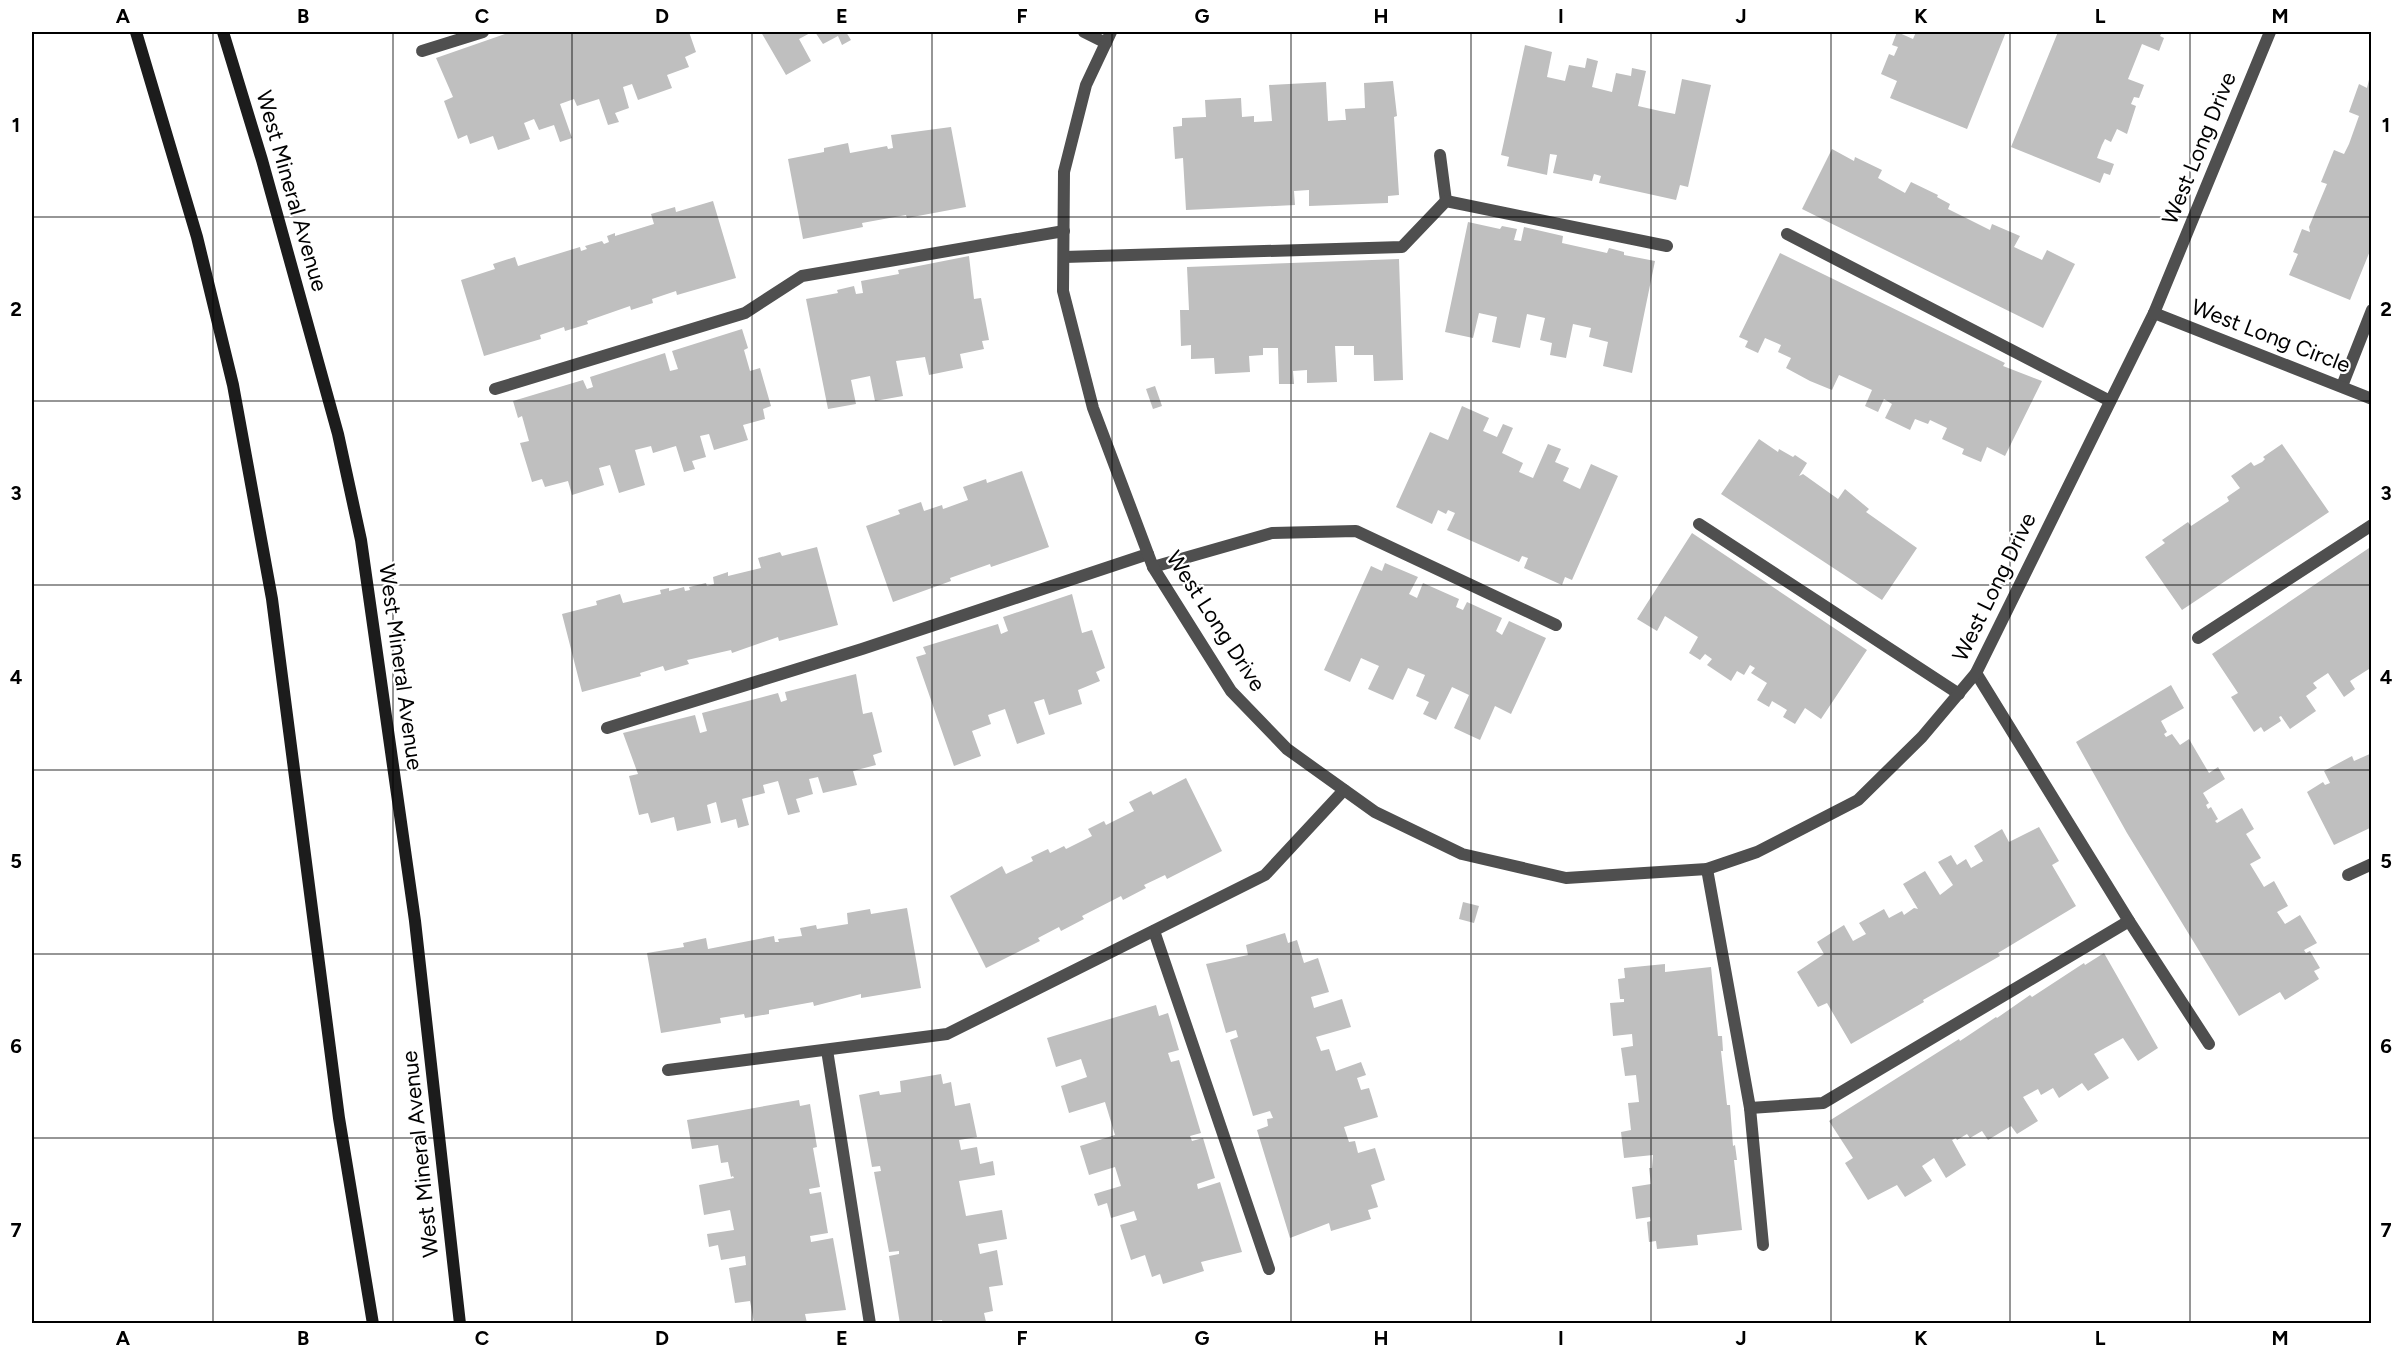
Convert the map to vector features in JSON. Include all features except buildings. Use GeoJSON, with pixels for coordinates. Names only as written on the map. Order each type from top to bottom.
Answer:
{"type":"FeatureCollection","features":[{"type":"Feature","properties":{"kind":"main road"},"geometry":{"type":"LineString","coordinates":[[136,32],[197,237],[233,385],[272,599],[338,1107],[373,1323]]}},
{"type":"Feature","properties":{"kind":"main road","name":"West Mineral Avenue"},"geometry":{"type":"LineString","coordinates":[[223,32],[262,160],[338,434],[361,540],[415,921],[460,1323]]}},
{"type":"Feature","properties":{"kind":"street"},"geometry":{"type":"LineString","coordinates":[[422,51],[483,32]]}},
{"type":"Feature","properties":{"kind":"street"},"geometry":{"type":"LineString","coordinates":[[1084,32],[1109,37]]}},
{"type":"Feature","properties":{"kind":"street","name":"West Long Drive"},"geometry":{"type":"LineString","coordinates":[[1109,37],[1086,85],[1064,172],[1063,291],[1093,408],[1153,567],[1231,691],[1287,749],[1375,812],[1462,854],[1566,878],[1676,873],[1707,869],[1757,852],[1858,800],[1922,737],[1959,694],[1976,673],[2154,313],[2270,32]]}},
{"type":"Feature","properties":{"kind":"street"},"geometry":{"type":"LineString","coordinates":[[1440,155],[1446,201]]}},
{"type":"Feature","properties":{"kind":"street"},"geometry":{"type":"LineString","coordinates":[[1446,201],[1667,246]]}},
{"type":"Feature","properties":{"kind":"street"},"geometry":{"type":"LineString","coordinates":[[1064,257],[1402,247],[1446,201]]}},
{"type":"Feature","properties":{"kind":"street"},"geometry":{"type":"LineString","coordinates":[[495,389],[745,313],[801,276],[1064,231]]}},
{"type":"Feature","properties":{"kind":"street"},"geometry":{"type":"LineString","coordinates":[[1787,234],[2110,401]]}},
{"type":"Feature","properties":{"kind":"street"},"geometry":{"type":"LineString","coordinates":[[2342,386],[2372,310]]}},
{"type":"Feature","properties":{"kind":"street","name":"West Long Circle"},"geometry":{"type":"LineString","coordinates":[[2154,313],[2372,399]]}},
{"type":"Feature","properties":{"kind":"street"},"geometry":{"type":"LineString","coordinates":[[1699,524],[1959,694]]}},
{"type":"Feature","properties":{"kind":"street"},"geometry":{"type":"LineString","coordinates":[[2198,638],[2372,525]]}},
{"type":"Feature","properties":{"kind":"street"},"geometry":{"type":"LineString","coordinates":[[1153,567],[1272,533],[1356,531],[1556,625]]}},
{"type":"Feature","properties":{"kind":"street"},"geometry":{"type":"LineString","coordinates":[[607,728],[862,649],[1148,554]]}},
{"type":"Feature","properties":{"kind":"street"},"geometry":{"type":"LineString","coordinates":[[1976,673],[2129,921],[2210,1044]]}},
{"type":"Feature","properties":{"kind":"street"},"geometry":{"type":"LineString","coordinates":[[668,1070],[948,1034],[1265,875],[1344,790]]}},
{"type":"Feature","properties":{"kind":"street"},"geometry":{"type":"LineString","coordinates":[[2348,875],[2372,864]]}},
{"type":"Feature","properties":{"kind":"street"},"geometry":{"type":"LineString","coordinates":[[1707,869],[1750,1108],[1763,1245]]}},
{"type":"Feature","properties":{"kind":"street"},"geometry":{"type":"LineString","coordinates":[[1750,1108],[1822,1103],[2129,921]]}},
{"type":"Feature","properties":{"kind":"street"},"geometry":{"type":"LineString","coordinates":[[1154,931],[1269,1269]]}},
{"type":"Feature","properties":{"kind":"street"},"geometry":{"type":"LineString","coordinates":[[827,1050],[870,1323]]}}]}
